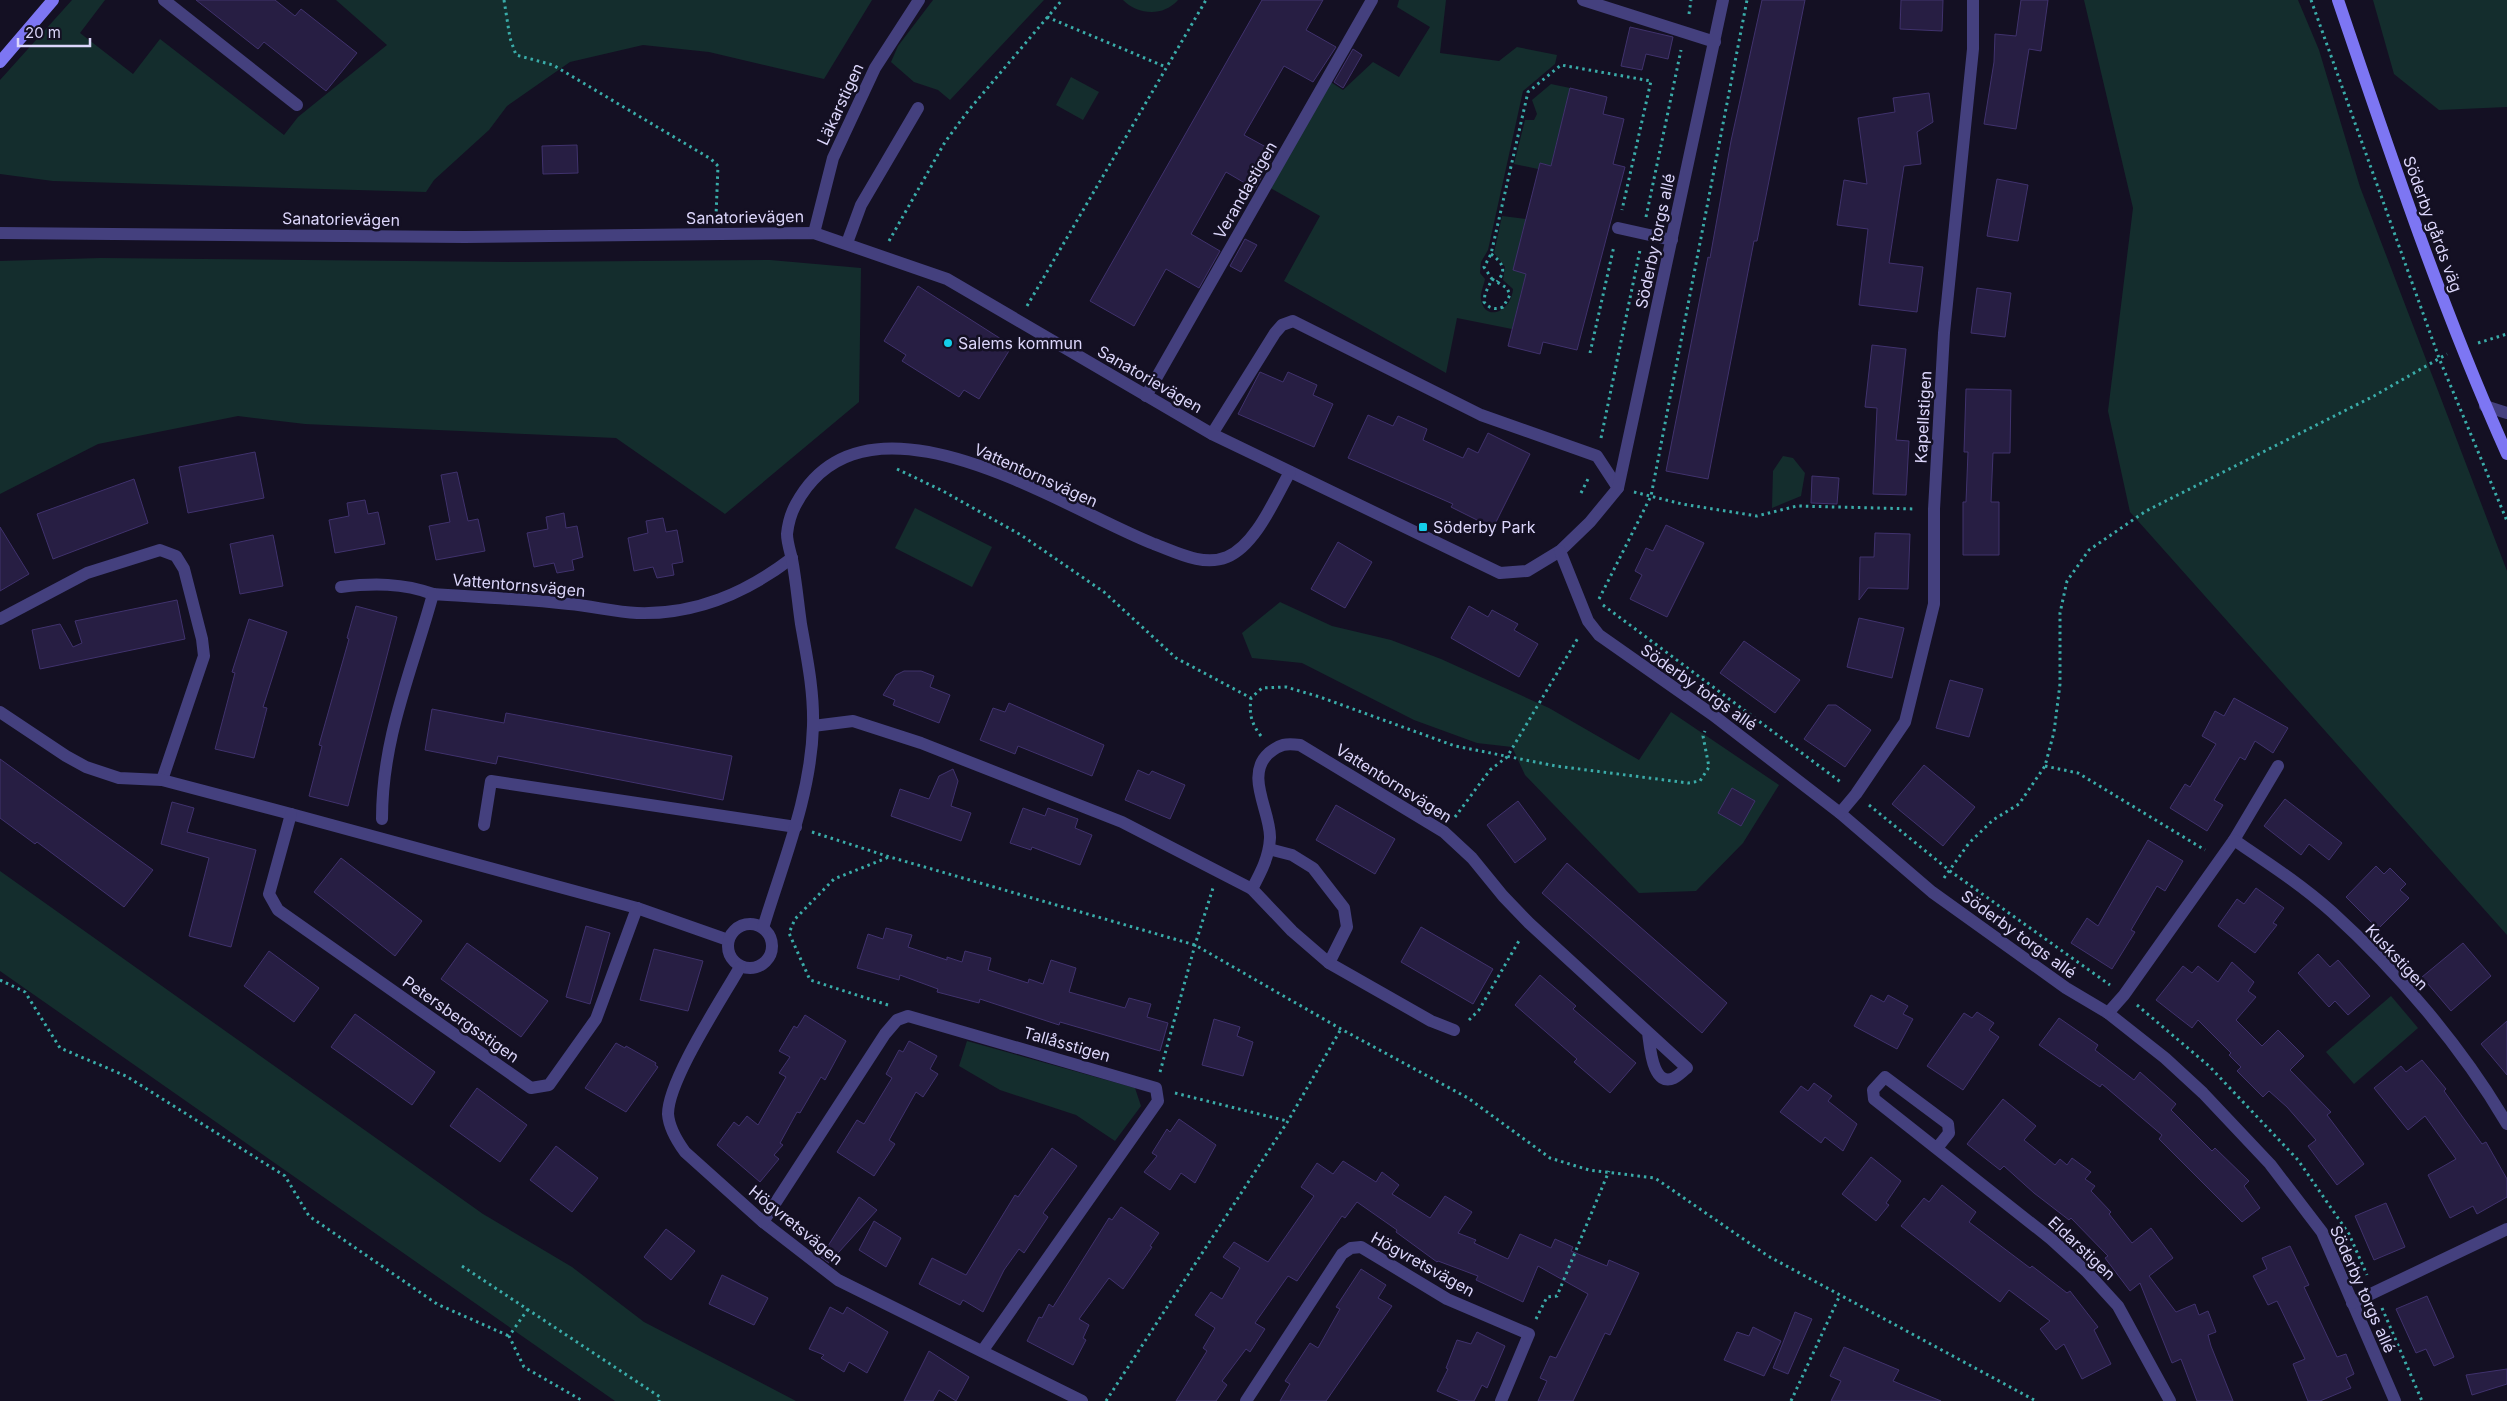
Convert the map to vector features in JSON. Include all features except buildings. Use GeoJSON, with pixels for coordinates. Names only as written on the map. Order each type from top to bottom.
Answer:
{"type":"FeatureCollection","features":[{"type":"Feature","properties":{"kind":"main road"},"geometry":{"type":"LineString","coordinates":[[0,62],[53,0]]}},
{"type":"Feature","properties":{"kind":"main road","name":"Söderby gårds väg"},"geometry":{"type":"LineString","coordinates":[[2338,0],[2389,150],[2461,348],[2507,454]]}},
{"type":"Feature","properties":{"kind":"street"},"geometry":{"type":"LineString","coordinates":[[164,0],[297,105]]}},
{"type":"Feature","properties":{"kind":"street","name":"Läkarstigen"},"geometry":{"type":"LineString","coordinates":[[814,233],[832,158],[875,68],[919,0]]}},
{"type":"Feature","properties":{"kind":"street","name":"Verandastigen"},"geometry":{"type":"LineString","coordinates":[[1146,396],[1372,0]]}},
{"type":"Feature","properties":{"kind":"street"},"geometry":{"type":"LineString","coordinates":[[1583,0],[1716,42]]}},
{"type":"Feature","properties":{"kind":"street","name":"Söderby torgs allé"},"geometry":{"type":"LineString","coordinates":[[1618,488],[1716,42],[1723,0]]}},
{"type":"Feature","properties":{"kind":"street","name":"Kapellstigen"},"geometry":{"type":"LineString","coordinates":[[1840,812],[1856,794],[1905,722],[1934,604],[1934,509],[1944,333],[1973,49],[1972,0]]}},
{"type":"Feature","properties":{"kind":"street"},"geometry":{"type":"LineString","coordinates":[[846,243],[861,205],[918,108]]}},
{"type":"Feature","properties":{"kind":"street"},"geometry":{"type":"LineString","coordinates":[[1618,228],[1672,240]]}},
{"type":"Feature","properties":{"kind":"street","name":"Sanatorievägen"},"geometry":{"type":"LineString","coordinates":[[0,233],[465,237],[814,233],[947,279],[1212,434],[1500,573],[1527,571],[1560,551]]}},
{"type":"Feature","properties":{"kind":"street"},"geometry":{"type":"LineString","coordinates":[[1212,434],[1275,333],[1282,325],[1293,321],[1481,415],[1597,456],[1618,488],[1590,522],[1560,551]]}},
{"type":"Feature","properties":{"kind":"street"},"geometry":{"type":"LineString","coordinates":[[2485,406],[2507,413]]}},
{"type":"Feature","properties":{"kind":"street","name":"Vattentornsvägen"},"geometry":{"type":"LineString","coordinates":[[796,827],[813,726],[812,690],[787,536],[795,505],[814,477],[832,464],[852,454],[873,449],[945,454],[1015,479],[1140,538],[1190,558],[1210,560],[1225,558],[1241,550],[1252,538],[1290,472]]}},
{"type":"Feature","properties":{"kind":"street"},"geometry":{"type":"LineString","coordinates":[[0,619],[87,573],[160,550],[176,556],[184,568],[204,656],[162,780]]}},
{"type":"Feature","properties":{"kind":"street","name":"Söderby torgs allé"},"geometry":{"type":"LineString","coordinates":[[1560,551],[1588,621],[1599,635],[1712,714],[1840,812],[1932,892],[2066,988],[2108,1013],[2165,1058],[2190,1082],[2270,1164],[2322,1232],[2394,1401]]}},
{"type":"Feature","properties":{"kind":"street","name":"Vattentornsvägen"},"geometry":{"type":"LineString","coordinates":[[382,819],[382,785],[392,732],[405,681],[433,594],[569,604],[636,613],[666,612],[712,603],[742,590],[792,558]]}},
{"type":"Feature","properties":{"kind":"street"},"geometry":{"type":"LineString","coordinates":[[341,587],[366,584],[411,586],[433,594]]}},
{"type":"Feature","properties":{"kind":"street"},"geometry":{"type":"LineString","coordinates":[[0,712],[86,767],[119,778],[162,780],[291,814],[637,908],[728,940]]}},
{"type":"Feature","properties":{"kind":"street"},"geometry":{"type":"LineString","coordinates":[[813,726],[853,721],[921,743],[1122,822],[1252,889],[1292,931],[1329,964],[1431,1021],[1454,1030]]}},
{"type":"Feature","properties":{"kind":"street","name":"Vattentornsvägen"},"geometry":{"type":"LineString","coordinates":[[1274,750],[1286,743],[1300,745],[1444,832],[1472,858],[1503,896],[1530,923],[1648,1033]]}},
{"type":"Feature","properties":{"kind":"street"},"geometry":{"type":"LineString","coordinates":[[1252,889],[1264,868],[1270,836],[1258,782],[1259,769],[1264,758],[1274,750]]}},
{"type":"Feature","properties":{"kind":"street"},"geometry":{"type":"LineString","coordinates":[[2108,1013],[2124,995],[2234,840],[2278,766]]}},
{"type":"Feature","properties":{"kind":"street"},"geometry":{"type":"LineString","coordinates":[[484,825],[491,781],[796,827],[763,928]]}},
{"type":"Feature","properties":{"kind":"street","name":"Petersbergsstigen"},"geometry":{"type":"LineString","coordinates":[[291,814],[268,894],[278,910],[531,1088],[549,1085],[596,1019],[637,908]]}},
{"type":"Feature","properties":{"kind":"street","name":"Kuskstigen"},"geometry":{"type":"LineString","coordinates":[[2234,840],[2293,880],[2324,905],[2380,959],[2457,1049],[2507,1124]]}},
{"type":"Feature","properties":{"kind":"street"},"geometry":{"type":"LineString","coordinates":[[1269,849],[1292,855],[1313,868],[1344,908],[1347,916],[1347,927],[1329,964]]}},
{"type":"Feature","properties":{"kind":"street"},"geometry":{"type":"LineString","coordinates":[[747,924],[763,928],[770,936],[772,942],[772,952],[768,960],[760,966],[749,969],[740,967],[731,957],[728,950],[728,940],[731,932],[747,924]]}},
{"type":"Feature","properties":{"kind":"street","name":"Högvretsvägen"},"geometry":{"type":"LineString","coordinates":[[740,967],[672,1089],[668,1116],[676,1139],[685,1152],[763,1222],[838,1280],[983,1350],[1082,1401]]}},
{"type":"Feature","properties":{"kind":"street"},"geometry":{"type":"LineString","coordinates":[[763,1222],[885,1034],[897,1020],[908,1016]]}},
{"type":"Feature","properties":{"kind":"street","name":"Tallåsstigen"},"geometry":{"type":"LineString","coordinates":[[908,1016],[1156,1088]]}},
{"type":"Feature","properties":{"kind":"street","name":"Eldarstigen"},"geometry":{"type":"LineString","coordinates":[[1937,1148],[1949,1133],[1948,1124],[1904,1089],[1885,1077],[1881,1080],[1873,1090],[1874,1099],[2051,1239],[2086,1271],[2118,1306],[2170,1401]]}},
{"type":"Feature","properties":{"kind":"street"},"geometry":{"type":"LineString","coordinates":[[983,1350],[1158,1101],[1156,1088]]}},
{"type":"Feature","properties":{"kind":"street"},"geometry":{"type":"LineString","coordinates":[[2352,1304],[2507,1229]]}},
{"type":"Feature","properties":{"kind":"street","name":"Högvretsvägen"},"geometry":{"type":"LineString","coordinates":[[1246,1401],[1342,1254],[1351,1248],[1361,1247],[1371,1251],[1447,1299],[1529,1334]]}},
{"type":"Feature","properties":{"kind":"street"},"geometry":{"type":"LineString","coordinates":[[1501,1401],[1529,1334]]}},
{"type":"Feature","properties":{"kind":"path"},"geometry":{"type":"LineString","coordinates":[[504,0],[510,38],[516,55],[553,65],[712,159],[718,166],[716,234]]}},
{"type":"Feature","properties":{"kind":"path"},"geometry":{"type":"LineString","coordinates":[[881,255],[945,142],[1046,17],[1062,0]]}},
{"type":"Feature","properties":{"kind":"path"},"geometry":{"type":"LineString","coordinates":[[1018,322],[1206,0]]}},
{"type":"Feature","properties":{"kind":"path"},"geometry":{"type":"LineString","coordinates":[[1444,832],[1490,770],[1507,757],[1588,621],[1652,496],[1747,0]]}},
{"type":"Feature","properties":{"kind":"path"},"geometry":{"type":"LineString","coordinates":[[2310,0],[2438,358],[2507,521]]}},
{"type":"Feature","properties":{"kind":"path"},"geometry":{"type":"LineString","coordinates":[[1046,17],[1166,68]]}},
{"type":"Feature","properties":{"kind":"path"},"geometry":{"type":"LineString","coordinates":[[1492,279],[1485,294],[1484,302],[1488,307],[1496,309],[1504,307],[1510,295],[1507,288],[1492,279],[1484,267],[1491,254],[1528,92],[1561,65],[1651,81],[1590,353]]}},
{"type":"Feature","properties":{"kind":"path"},"geometry":{"type":"LineString","coordinates":[[1491,254],[1502,264],[1504,269],[1497,282]]}},
{"type":"Feature","properties":{"kind":"path"},"geometry":{"type":"LineString","coordinates":[[1932,892],[1969,843],[1993,820],[2019,804],[2045,766],[2054,732],[2060,684],[2060,613],[2067,581],[2089,550],[2146,511],[2374,396],[2438,358],[2461,348],[2507,334]]}},
{"type":"Feature","properties":{"kind":"path"},"geometry":{"type":"LineString","coordinates":[[891,467],[943,491],[1021,535],[1104,592],[1181,662],[1204,672],[1251,698]]}},
{"type":"Feature","properties":{"kind":"path"},"geometry":{"type":"LineString","coordinates":[[1618,488],[1682,504],[1757,516],[1796,506],[1934,509]]}},
{"type":"Feature","properties":{"kind":"path"},"geometry":{"type":"LineString","coordinates":[[1274,750],[1262,740],[1252,723],[1250,712],[1251,698],[1262,688],[1286,687],[1320,697],[1455,746],[1556,766],[1694,783],[1705,776],[1708,767],[1703,736],[1712,714]]}},
{"type":"Feature","properties":{"kind":"path"},"geometry":{"type":"LineString","coordinates":[[2045,766],[2078,773],[2220,859]]}},
{"type":"Feature","properties":{"kind":"path"},"geometry":{"type":"LineString","coordinates":[[796,827],[890,857],[1194,944],[1341,1029],[1468,1098],[1550,1158],[1589,1170],[1655,1178],[1768,1256],[2036,1401]]}},
{"type":"Feature","properties":{"kind":"path"},"geometry":{"type":"LineString","coordinates":[[890,857],[834,880],[795,919],[788,932],[810,980],[894,1008],[908,1016]]}},
{"type":"Feature","properties":{"kind":"path"},"geometry":{"type":"LineString","coordinates":[[1219,871],[1194,944],[1156,1088],[1288,1121]]}},
{"type":"Feature","properties":{"kind":"path"},"geometry":{"type":"LineString","coordinates":[[1454,1030],[1468,1022],[1479,1010],[1530,923]]}},
{"type":"Feature","properties":{"kind":"path"},"geometry":{"type":"LineString","coordinates":[[0,980],[25,992],[60,1048],[126,1076],[285,1176],[309,1216],[437,1304],[509,1336],[524,1367],[583,1401]]}},
{"type":"Feature","properties":{"kind":"path"},"geometry":{"type":"LineString","coordinates":[[1106,1401],[1288,1121],[1341,1029]]}},
{"type":"Feature","properties":{"kind":"path"},"geometry":{"type":"LineString","coordinates":[[1529,1334],[1547,1297],[1556,1296],[1609,1171]]}},
{"type":"Feature","properties":{"kind":"path"},"geometry":{"type":"LineString","coordinates":[[462,1266],[660,1397],[659,1401]]}},
{"type":"Feature","properties":{"kind":"path"},"geometry":{"type":"LineString","coordinates":[[1790,1401],[1840,1295]]}},
{"type":"Feature","properties":{"kind":"path"},"geometry":{"type":"LineString","coordinates":[[509,1336],[528,1309]]}},
{"type":"Feature","properties":{"kind":"green space"},"geometry":{"type":"Polygon","coordinates":[[[72,0],[105,0],[80,33],[133,74],[160,39],[284,135],[298,117],[387,45],[336,0],[872,0],[824,79],[709,52],[643,45],[570,62],[507,106],[489,130],[434,180],[426,192],[53,181],[0,174],[0,80],[72,0]]]}},
{"type":"Feature","properties":{"kind":"green space"},"geometry":{"type":"Polygon","coordinates":[[[933,0],[1044,0],[950,100],[938,90],[914,82],[891,62],[898,46],[933,0]]]}},
{"type":"Feature","properties":{"kind":"green space"},"geometry":{"type":"Polygon","coordinates":[[[1123,0],[1178,0],[1165,9],[1150,12],[1136,9],[1123,0]]]}},
{"type":"Feature","properties":{"kind":"green space"},"geometry":{"type":"Polygon","coordinates":[[[1399,0],[1446,0],[1440,53],[1499,61],[1517,47],[1557,55],[1555,64],[1523,91],[1488,250],[1481,262],[1480,273],[1485,279],[1481,297],[1483,306],[1487,311],[1497,312],[1508,304],[1513,289],[1503,280],[1505,267],[1494,253],[1502,216],[1526,219],[1513,270],[1526,274],[1512,329],[1457,318],[1446,373],[1284,281],[1320,216],[1267,186],[1326,79],[1343,90],[1373,62],[1399,77],[1430,27],[1397,7],[1399,0]]]}},
{"type":"Feature","properties":{"kind":"green space"},"geometry":{"type":"Polygon","coordinates":[[[2084,0],[2298,0],[2319,50],[2360,187],[2507,571],[2507,935],[2130,512],[2108,411],[2133,208],[2084,0]]]}},
{"type":"Feature","properties":{"kind":"green space"},"geometry":{"type":"Polygon","coordinates":[[[2373,0],[2507,0],[2507,107],[2439,110],[2394,74],[2373,0]]]}},
{"type":"Feature","properties":{"kind":"green space"},"geometry":{"type":"Polygon","coordinates":[[[1071,77],[1099,92],[1083,120],[1056,105],[1071,77]]]}},
{"type":"Feature","properties":{"kind":"green space"},"geometry":{"type":"Polygon","coordinates":[[[1551,84],[1570,88],[1551,166],[1540,163],[1538,169],[1514,164],[1525,120],[1534,120],[1537,114],[1532,100],[1551,84]]]}},
{"type":"Feature","properties":{"kind":"green space"},"geometry":{"type":"Polygon","coordinates":[[[101,258],[521,262],[770,260],[861,268],[859,402],[725,514],[616,438],[305,424],[238,416],[98,444],[0,494],[0,261],[101,258]]]}},
{"type":"Feature","properties":{"kind":"green space"},"geometry":{"type":"Polygon","coordinates":[[[1783,456],[1793,458],[1805,473],[1801,496],[1772,508],[1773,471],[1783,456]]]}},
{"type":"Feature","properties":{"kind":"green space"},"geometry":{"type":"Polygon","coordinates":[[[915,508],[992,547],[972,587],[895,548],[915,508]]]}},
{"type":"Feature","properties":{"kind":"green space"},"geometry":{"type":"Polygon","coordinates":[[[1280,602],[1332,626],[1391,640],[1441,659],[1549,708],[1639,760],[1671,712],[1779,785],[1743,843],[1696,891],[1639,893],[1525,775],[1512,747],[1477,743],[1414,720],[1302,663],[1252,658],[1242,633],[1280,602]]]}},
{"type":"Feature","properties":{"kind":"green space"},"geometry":{"type":"Polygon","coordinates":[[[0,871],[483,1214],[572,1267],[644,1322],[796,1401],[615,1401],[0,971],[0,871]]]}},
{"type":"Feature","properties":{"kind":"green space"},"geometry":{"type":"Polygon","coordinates":[[[2391,996],[2418,1028],[2354,1084],[2326,1052],[2391,996]]]}},
{"type":"Feature","properties":{"kind":"green space"},"geometry":{"type":"Polygon","coordinates":[[[967,1041],[1135,1088],[1141,1106],[1115,1141],[1076,1115],[1000,1090],[959,1066],[967,1041]]]}},
{"type":"Feature","properties":{"kind":"place","name":"Salems kommun"},"geometry":{"type":"Point","coordinates":[948,343]}},
{"type":"Feature","properties":{"kind":"place","name":"Söderby Park"},"geometry":{"type":"Point","coordinates":[1423,527]}}]}
